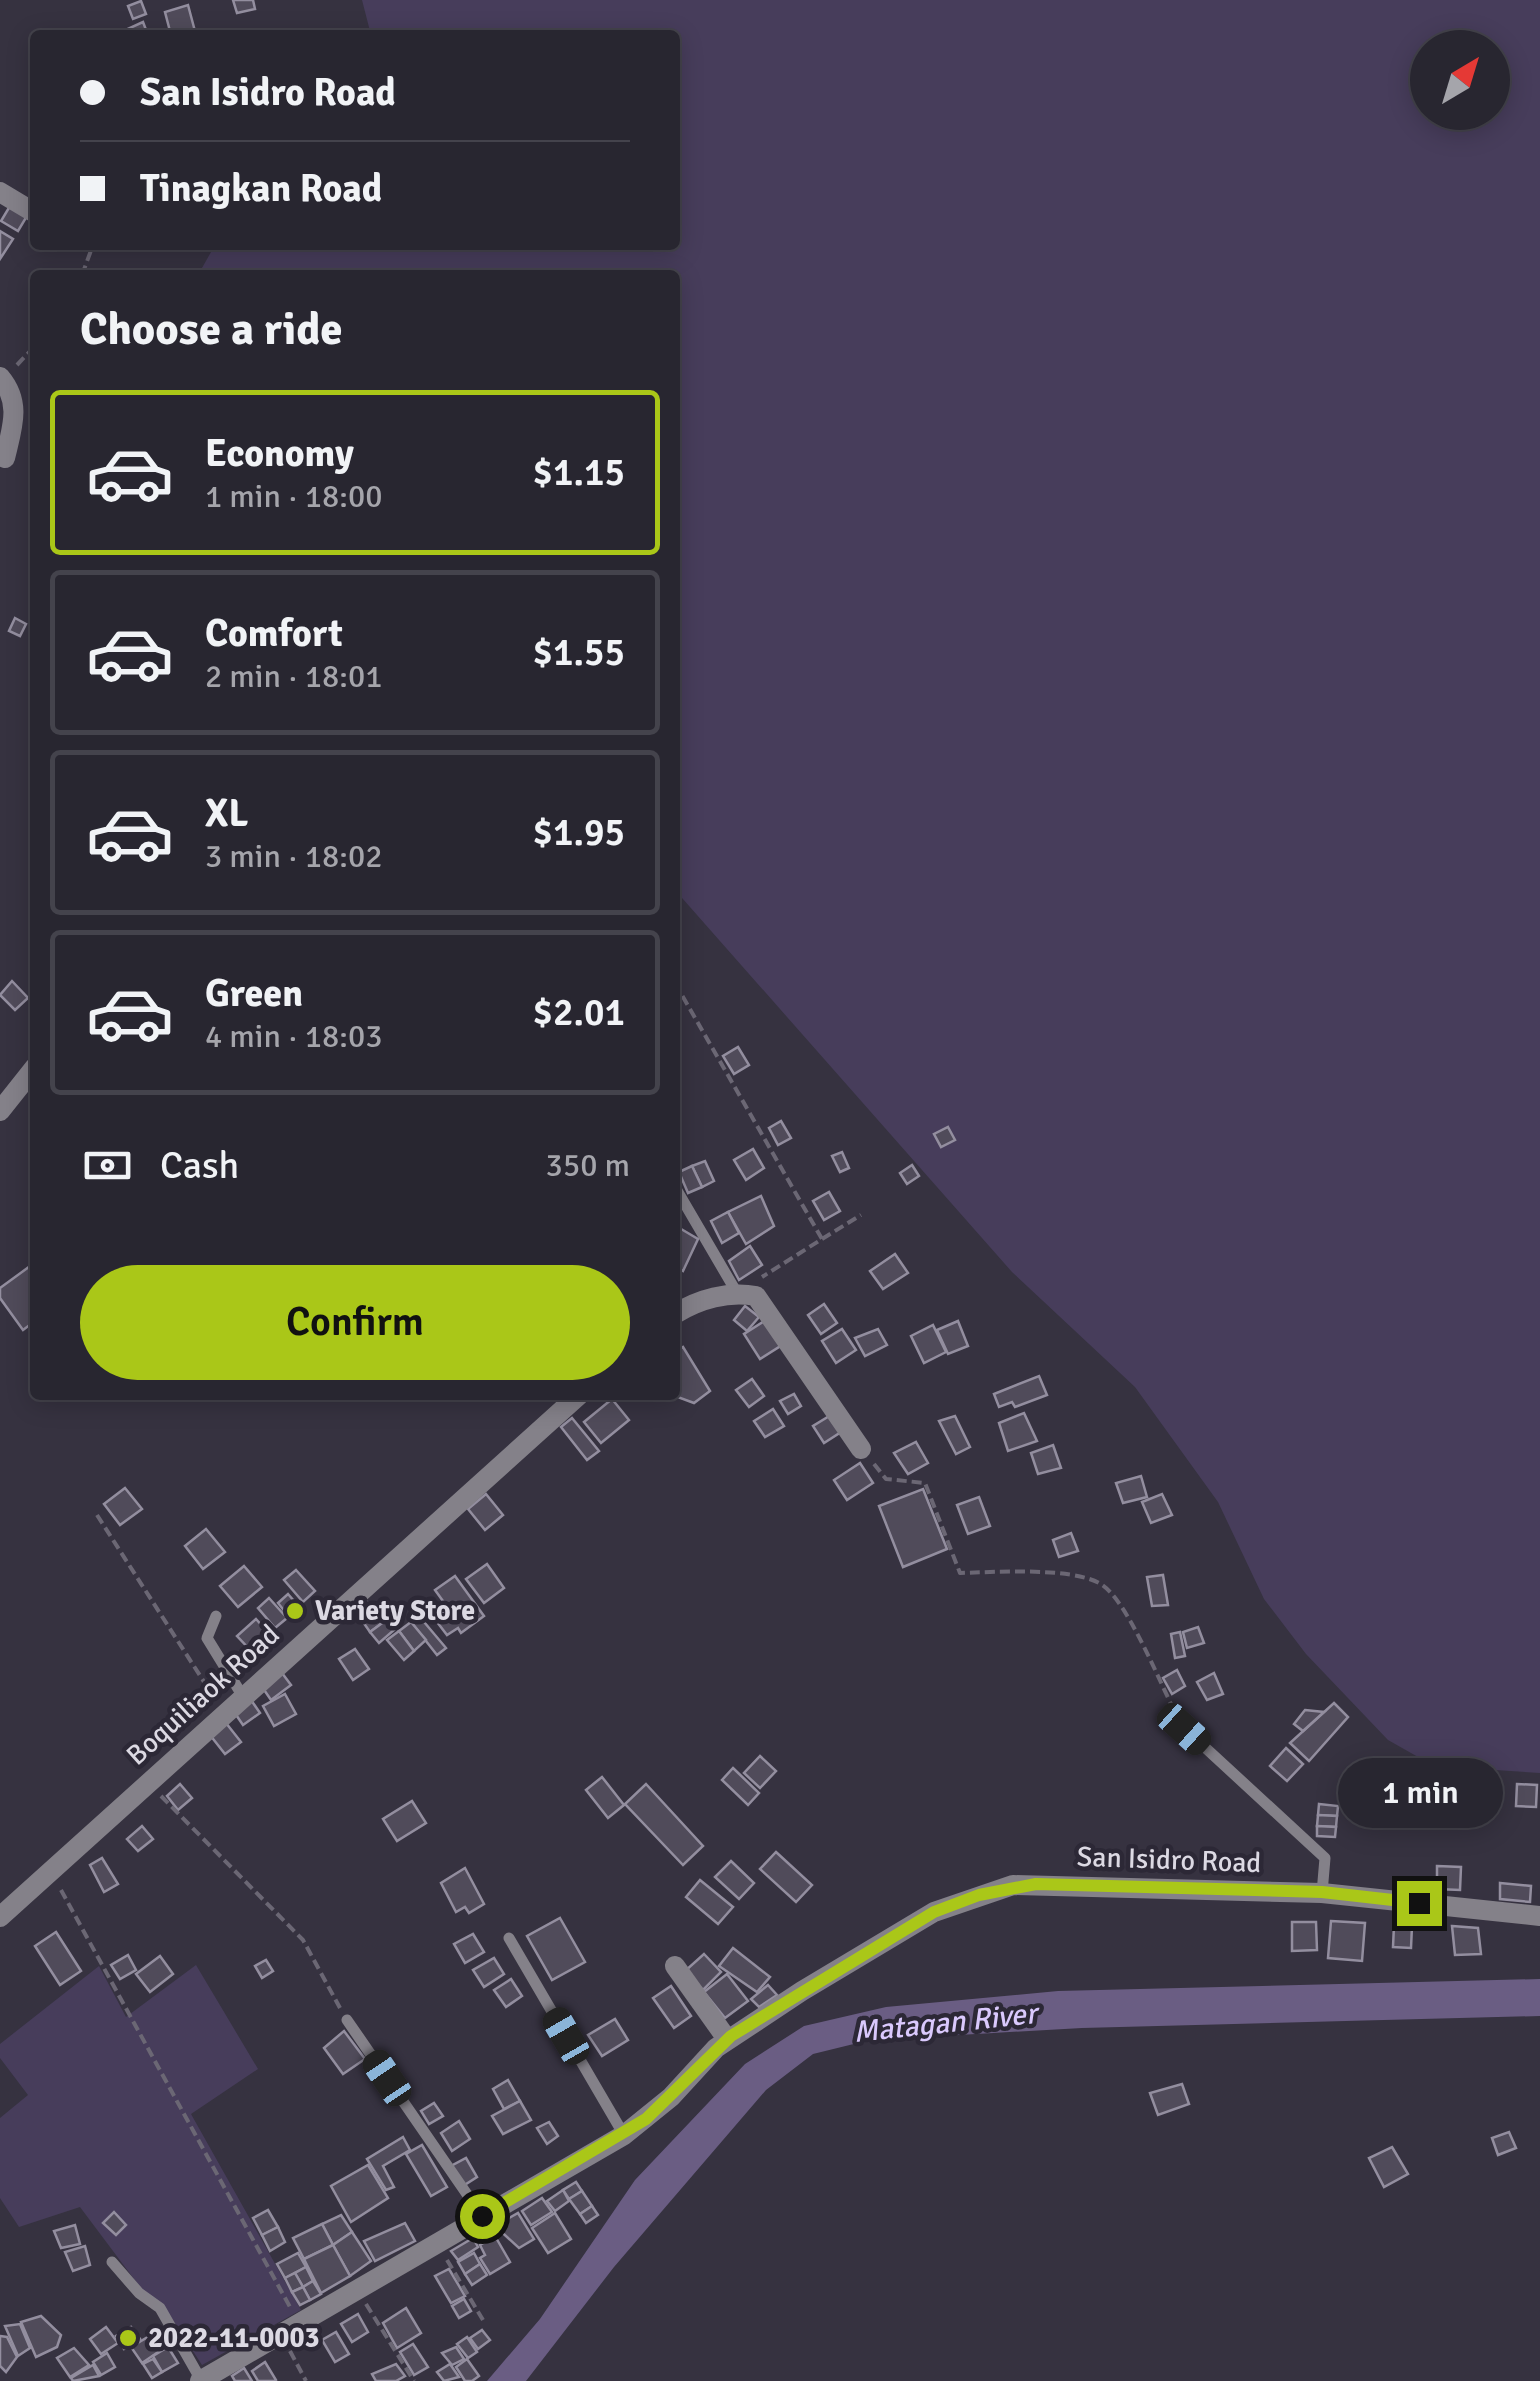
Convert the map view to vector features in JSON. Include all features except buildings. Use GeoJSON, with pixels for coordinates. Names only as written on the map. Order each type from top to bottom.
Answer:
{"type":"FeatureCollection","features":[{"type":"Feature","properties":{"kind":"street"},"geometry":{"type":"LineString","coordinates":[[0,192],[30,209]]}},
{"type":"Feature","properties":{"kind":"street"},"geometry":{"type":"LineString","coordinates":[[1,378],[16,410],[5,458]]}},
{"type":"Feature","properties":{"kind":"street"},"geometry":{"type":"LineString","coordinates":[[0,1111],[30,1073]]}},
{"type":"Feature","properties":{"kind":"street"},"geometry":{"type":"LineString","coordinates":[[680,1312],[736,1292],[756,1296],[861,1448]]}},
{"type":"Feature","properties":{"kind":"street","name":"Boquiliaok Road"},"geometry":{"type":"LineString","coordinates":[[0,1917],[573,1400]]}},
{"type":"Feature","properties":{"kind":"street","name":"San Isidro Road"},"geometry":{"type":"LineString","coordinates":[[200,2381],[624,2134],[670,2097],[727,2040],[934,1912],[1013,1885],[1322,1892],[1540,1916]]}},
{"type":"Feature","properties":{"kind":"street"},"geometry":{"type":"LineString","coordinates":[[674,1966],[727,2040]]}},
{"type":"Feature","properties":{"kind":"lane"},"geometry":{"type":"LineString","coordinates":[[680,1196],[736,1292]]}},
{"type":"Feature","properties":{"kind":"lane"},"geometry":{"type":"LineString","coordinates":[[216,1616],[207,1638],[242,1695]]}},
{"type":"Feature","properties":{"kind":"lane"},"geometry":{"type":"LineString","coordinates":[[1184,1729],[1325,1858],[1322,1892]]}},
{"type":"Feature","properties":{"kind":"lane"},"geometry":{"type":"LineString","coordinates":[[508,1938],[624,2134]]}},
{"type":"Feature","properties":{"kind":"lane"},"geometry":{"type":"LineString","coordinates":[[347,2020],[482,2216]]}},
{"type":"Feature","properties":{"kind":"lane"},"geometry":{"type":"LineString","coordinates":[[112,2262],[139,2293],[160,2308],[200,2381]]}},
{"type":"Feature","properties":{"kind":"path"},"geometry":{"type":"LineString","coordinates":[[1,378],[30,351]]}},
{"type":"Feature","properties":{"kind":"path"},"geometry":{"type":"LineString","coordinates":[[680,992],[822,1239]]}},
{"type":"Feature","properties":{"kind":"path"},"geometry":{"type":"LineString","coordinates":[[736,1292],[860,1215]]}},
{"type":"Feature","properties":{"kind":"path"},"geometry":{"type":"LineString","coordinates":[[861,1448],[886,1479],[925,1483],[960,1572],[1033,1571],[1100,1583],[1130,1616],[1150,1667],[1184,1729]]}},
{"type":"Feature","properties":{"kind":"path"},"geometry":{"type":"LineString","coordinates":[[97,1515],[224,1712]]}},
{"type":"Feature","properties":{"kind":"path"},"geometry":{"type":"LineString","coordinates":[[148,1781],[303,1940],[347,2020]]}},
{"type":"Feature","properties":{"kind":"path"},"geometry":{"type":"LineString","coordinates":[[52,1873],[289,2328],[306,2381]]}},
{"type":"Feature","properties":{"kind":"path"},"geometry":{"type":"LineString","coordinates":[[436,2243],[483,2320]]}},
{"type":"Feature","properties":{"kind":"path"},"geometry":{"type":"LineString","coordinates":[[358,2286],[414,2381]]}},
{"type":"Feature","properties":{"kind":"shaded area"},"geometry":{"type":"Polygon","coordinates":[[[362,0],[1540,0],[1540,1773],[1434,1766],[1388,1740],[1306,1654],[1264,1599],[1218,1502],[1135,1387],[1012,1272],[680,896],[680,270],[201,270],[212,250],[680,250],[680,30],[370,30],[362,0]]]}},
{"type":"Feature","properties":{"kind":"shaded area"},"geometry":{"type":"Polygon","coordinates":[[[196,1965],[258,2069],[191,2114],[301,2310],[202,2365],[163,2305],[143,2291],[80,2207],[19,2227],[0,2198],[0,2118],[28,2095],[0,2058],[0,2044],[99,1966],[126,2017],[196,1965]]]}},
{"type":"Feature","properties":{"kind":"water","name":"Matagan River"},"geometry":{"type":"Polygon","coordinates":[[[1540,1979],[1540,2016],[1082,2028],[870,2040],[813,2054],[766,2090],[614,2267],[526,2381],[487,2381],[540,2319],[635,2180],[745,2064],[804,2026],[886,2007],[1058,1991],[1540,1979]]]}},
{"type":"Feature","properties":{"kind":"place","name":"Variety Store"},"geometry":{"type":"Point","coordinates":[295,1611]}},
{"type":"Feature","properties":{"kind":"place","name":"2022-11-0003"},"geometry":{"type":"Point","coordinates":[128,2338]}},
{"type":"Feature","properties":{"kind":"route"},"geometry":{"type":"LineString","coordinates":[[482,2216],[646,2119],[731,2036],[934,1912],[979,1895],[1013,1885],[1036,1884],[1322,1892],[1419,1903]]}}]}
